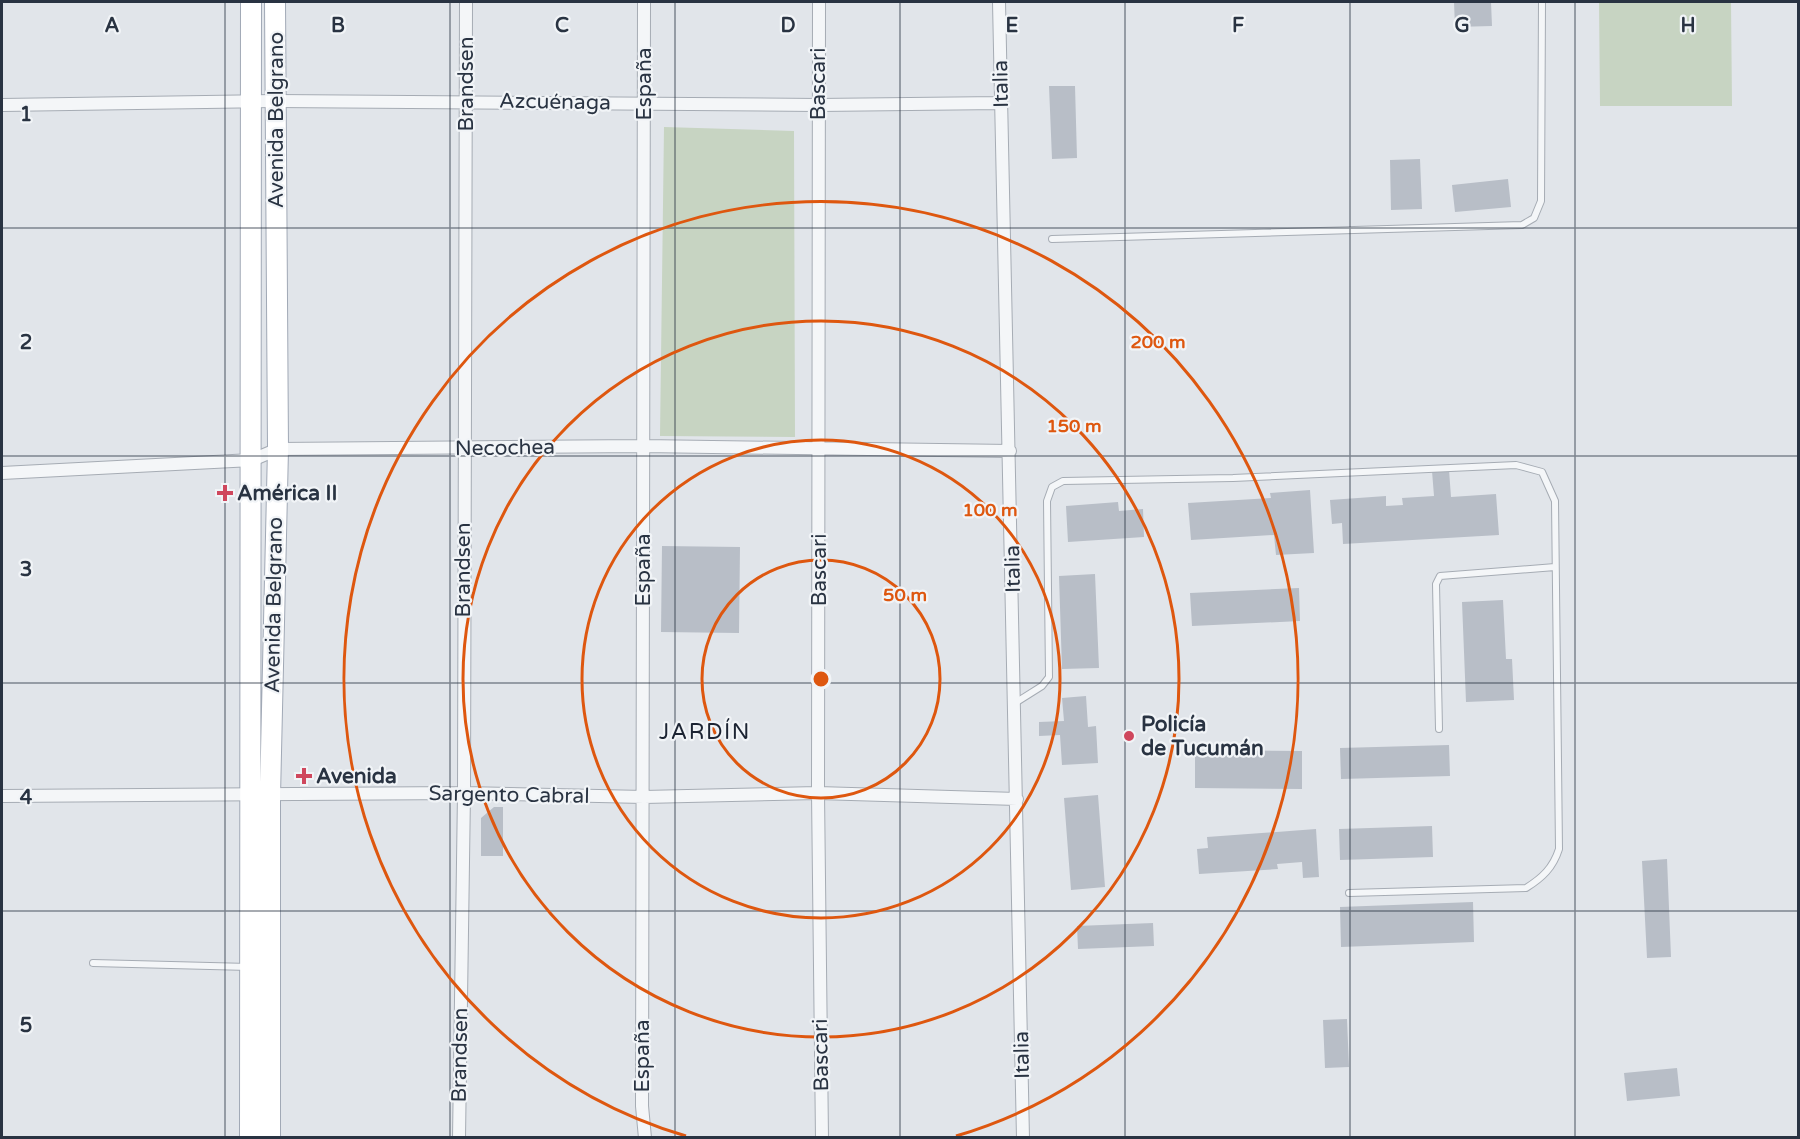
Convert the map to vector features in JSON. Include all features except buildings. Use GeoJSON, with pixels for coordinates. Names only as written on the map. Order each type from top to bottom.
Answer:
{"type":"FeatureCollection","features":[{"type":"Feature","properties":{"kind":"main road","name":"Avenida Belgrano"},"geometry":{"type":"LineString","coordinates":[[250,1137],[251,2]]}},
{"type":"Feature","properties":{"kind":"main road","name":"Avenida Belgrano"},"geometry":{"type":"LineString","coordinates":[[270,1137],[270,796],[278,449],[275,2]]}},
{"type":"Feature","properties":{"kind":"street","name":"Brandsen"},"geometry":{"type":"LineString","coordinates":[[459,1137],[464,793],[463,449],[466,2]]}},
{"type":"Feature","properties":{"kind":"street","name":"España"},"geometry":{"type":"LineString","coordinates":[[644,2],[642,1106],[645,1137]]}},
{"type":"Feature","properties":{"kind":"street","name":"Bascari"},"geometry":{"type":"LineString","coordinates":[[819,2],[818,793],[822,1137]]}},
{"type":"Feature","properties":{"kind":"street","name":"Italia"},"geometry":{"type":"LineString","coordinates":[[999,2],[1023,1137]]}},
{"type":"Feature","properties":{"kind":"street","name":"Azcuénaga"},"geometry":{"type":"LineString","coordinates":[[2,105],[467,100],[818,105],[1001,102]]}},
{"type":"Feature","properties":{"kind":"street","name":"Necochea"},"geometry":{"type":"LineString","coordinates":[[2,473],[252,460],[278,449],[643,446],[1010,452]]}},
{"type":"Feature","properties":{"kind":"street","name":"Sargento Cabral"},"geometry":{"type":"LineString","coordinates":[[2,796],[464,793],[644,797],[818,793],[1017,799]]}},
{"type":"Feature","properties":{"kind":"lane"},"geometry":{"type":"LineString","coordinates":[[1052,239],[1522,225],[1534,218],[1541,201],[1542,2]]}},
{"type":"Feature","properties":{"kind":"lane"},"geometry":{"type":"LineString","coordinates":[[1015,703],[1042,686],[1049,677],[1047,501],[1052,487],[1063,481],[1233,478],[1516,465],[1542,472],[1555,501],[1559,849],[1555,861],[1538,880],[1526,888],[1349,893]]}},
{"type":"Feature","properties":{"kind":"lane"},"geometry":{"type":"LineString","coordinates":[[1439,729],[1436,584],[1440,576],[1555,567]]}},
{"type":"Feature","properties":{"kind":"lane"},"geometry":{"type":"LineString","coordinates":[[93,963],[249,967]]}},
{"type":"Feature","properties":{"kind":"green space"},"geometry":{"type":"Polygon","coordinates":[[[1599,2],[1731,2],[1732,106],[1600,106],[1599,2]]]}},
{"type":"Feature","properties":{"kind":"green space"},"geometry":{"type":"Polygon","coordinates":[[[664,127],[794,131],[795,437],[660,436],[664,127]]]}},
{"type":"Feature","properties":{"kind":"place","name":"América II"},"geometry":{"type":"Point","coordinates":[225,493]}},
{"type":"Feature","properties":{"kind":"place","name":"Policía de Tucumán"},"geometry":{"type":"Point","coordinates":[1129,736]}},
{"type":"Feature","properties":{"kind":"place","name":"Avenida"},"geometry":{"type":"Point","coordinates":[304,776]}},
{"type":"Feature","properties":{"kind":"district","name":"JARDÍN"},"geometry":{"type":"Point","coordinates":[705,732]}}]}
